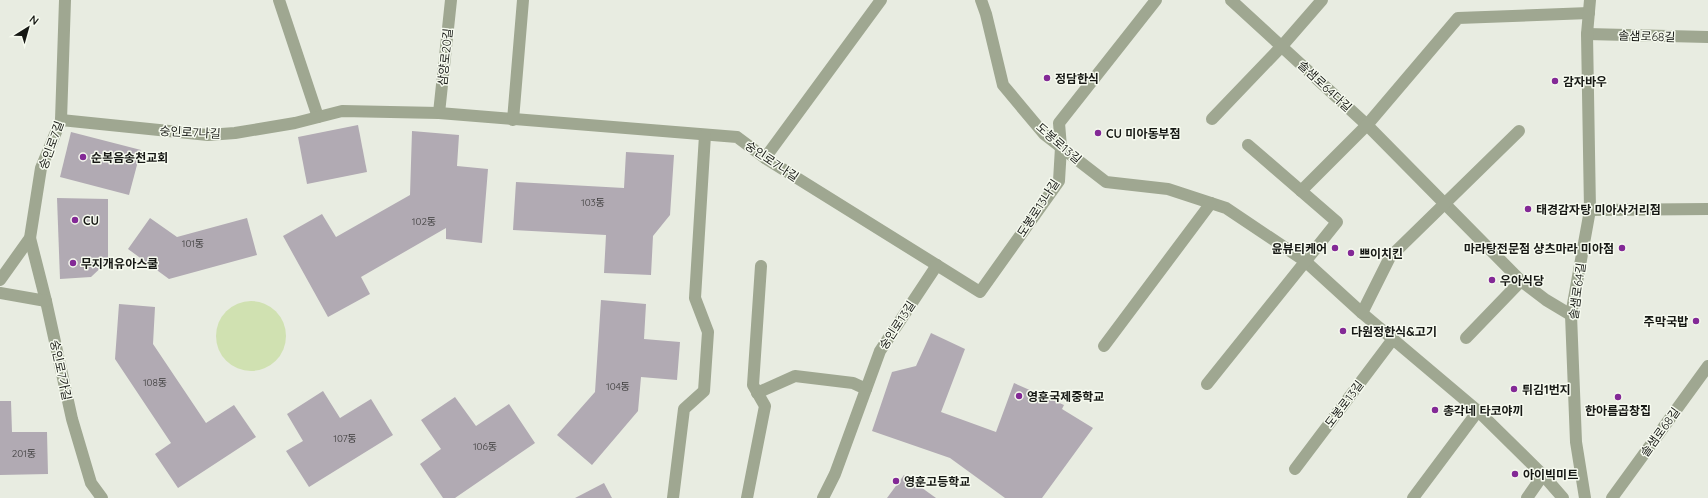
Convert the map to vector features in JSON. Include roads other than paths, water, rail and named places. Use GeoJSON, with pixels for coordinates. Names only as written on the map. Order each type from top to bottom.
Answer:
{"type":"FeatureCollection","features":[{"type":"Feature","properties":{"kind":"street","name":"숭인로7길"},"geometry":{"type":"LineString","coordinates":[[0,280],[30,238],[41,168],[61,120],[65,0]]}},
{"type":"Feature","properties":{"kind":"street"},"geometry":{"type":"LineString","coordinates":[[279,0],[318,117]]}},
{"type":"Feature","properties":{"kind":"street","name":"삼양로20길"},"geometry":{"type":"LineString","coordinates":[[439,113],[451,0]]}},
{"type":"Feature","properties":{"kind":"street"},"geometry":{"type":"LineString","coordinates":[[514,120],[523,0]]}},
{"type":"Feature","properties":{"kind":"street"},"geometry":{"type":"LineString","coordinates":[[765,158],[881,0]]}},
{"type":"Feature","properties":{"kind":"street","name":"도봉로13길"},"geometry":{"type":"LineString","coordinates":[[981,0],[986,14],[1003,85],[1044,134],[1106,182],[1168,189],[1226,208],[1305,261],[1362,314],[1478,411],[1543,475],[1563,498]]}},
{"type":"Feature","properties":{"kind":"street","name":"도봉로13나길"},"geometry":{"type":"LineString","coordinates":[[937,265],[980,292],[1059,181],[1061,147],[1059,123],[1156,0]]}},
{"type":"Feature","properties":{"kind":"street","name":"솔샘로64다길"},"geometry":{"type":"LineString","coordinates":[[1231,0],[1367,125],[1444,205],[1521,281],[1546,300],[1571,315]]}},
{"type":"Feature","properties":{"kind":"street"},"geometry":{"type":"LineString","coordinates":[[1212,119],[1282,46],[1322,0]]}},
{"type":"Feature","properties":{"kind":"street","name":"솔샘로64길"},"geometry":{"type":"LineString","coordinates":[[1585,498],[1576,442],[1571,315],[1590,210],[1587,34],[1590,0]]}},
{"type":"Feature","properties":{"kind":"street"},"geometry":{"type":"LineString","coordinates":[[1301,191],[1367,125],[1458,18],[1588,13]]}},
{"type":"Feature","properties":{"kind":"street","name":"솔샘로68길"},"geometry":{"type":"LineString","coordinates":[[1587,34],[1708,38]]}},
{"type":"Feature","properties":{"kind":"street","name":"숭인로7나길"},"geometry":{"type":"LineString","coordinates":[[61,120],[208,135],[235,133],[295,123],[342,111],[439,113],[737,137],[765,158],[937,265]]}},
{"type":"Feature","properties":{"kind":"street"},"geometry":{"type":"LineString","coordinates":[[1362,314],[1390,257],[1519,131]]}},
{"type":"Feature","properties":{"kind":"street"},"geometry":{"type":"LineString","coordinates":[[673,498],[684,409],[704,391],[708,332],[695,298],[705,135]]}},
{"type":"Feature","properties":{"kind":"street"},"geometry":{"type":"LineString","coordinates":[[1207,384],[1337,222],[1248,145]]}},
{"type":"Feature","properties":{"kind":"street"},"geometry":{"type":"LineString","coordinates":[[1104,346],[1211,203]]}},
{"type":"Feature","properties":{"kind":"street"},"geometry":{"type":"LineString","coordinates":[[1590,210],[1708,209]]}},
{"type":"Feature","properties":{"kind":"street","name":"숭인로7가길"},"geometry":{"type":"LineString","coordinates":[[30,238],[46,301],[74,426],[91,483],[102,498]]}},
{"type":"Feature","properties":{"kind":"street","name":"숭인로13길"},"geometry":{"type":"LineString","coordinates":[[823,498],[835,474],[880,351],[937,265]]}},
{"type":"Feature","properties":{"kind":"street"},"geometry":{"type":"LineString","coordinates":[[747,498],[765,406],[753,385],[761,266]]}},
{"type":"Feature","properties":{"kind":"street"},"geometry":{"type":"LineString","coordinates":[[1466,338],[1521,281]]}},
{"type":"Feature","properties":{"kind":"street"},"geometry":{"type":"LineString","coordinates":[[0,294],[46,301]]}},
{"type":"Feature","properties":{"kind":"street","name":"도봉로13길"},"geometry":{"type":"LineString","coordinates":[[1295,469],[1393,339]]}},
{"type":"Feature","properties":{"kind":"street","name":"솔샘로68길"},"geometry":{"type":"LineString","coordinates":[[1612,498],[1708,366]]}},
{"type":"Feature","properties":{"kind":"street"},"geometry":{"type":"LineString","coordinates":[[757,393],[795,376],[853,383],[866,390]]}},
{"type":"Feature","properties":{"kind":"street"},"geometry":{"type":"LineString","coordinates":[[1413,498],[1478,411]]}},
{"type":"Feature","properties":{"kind":"street"},"geometry":{"type":"LineString","coordinates":[[1527,498],[1543,475]]}},
{"type":"Feature","properties":{"kind":"place","name":"정담한식"},"geometry":{"type":"Point","coordinates":[1047,78]}},
{"type":"Feature","properties":{"kind":"place","name":"감자바우"},"geometry":{"type":"Point","coordinates":[1555,81]}},
{"type":"Feature","properties":{"kind":"place","name":"CU 미아동부점"},"geometry":{"type":"Point","coordinates":[1098,133]}},
{"type":"Feature","properties":{"kind":"place","name":"순복음송천교회"},"geometry":{"type":"Point","coordinates":[83,157]}},
{"type":"Feature","properties":{"kind":"place","name":"태경감자탕 미아사거리점"},"geometry":{"type":"Point","coordinates":[1528,209]}},
{"type":"Feature","properties":{"kind":"place","name":"CU"},"geometry":{"type":"Point","coordinates":[75,220]}},
{"type":"Feature","properties":{"kind":"place","name":"윤뷰티케어"},"geometry":{"type":"Point","coordinates":[1335,248]}},
{"type":"Feature","properties":{"kind":"place","name":"마라탕전문점 샹츠마라 미아점"},"geometry":{"type":"Point","coordinates":[1622,248]}},
{"type":"Feature","properties":{"kind":"place","name":"쁘이치킨"},"geometry":{"type":"Point","coordinates":[1351,253]}},
{"type":"Feature","properties":{"kind":"place","name":"무지개유아스쿨"},"geometry":{"type":"Point","coordinates":[73,263]}},
{"type":"Feature","properties":{"kind":"place","name":"우아식당"},"geometry":{"type":"Point","coordinates":[1492,280]}},
{"type":"Feature","properties":{"kind":"place","name":"주막국밥"},"geometry":{"type":"Point","coordinates":[1696,321]}},
{"type":"Feature","properties":{"kind":"place","name":"다원정한식&고기"},"geometry":{"type":"Point","coordinates":[1343,331]}},
{"type":"Feature","properties":{"kind":"place","name":"튀김1번지"},"geometry":{"type":"Point","coordinates":[1514,389]}},
{"type":"Feature","properties":{"kind":"place","name":"영훈국제중학교"},"geometry":{"type":"Point","coordinates":[1019,396]}},
{"type":"Feature","properties":{"kind":"place","name":"한아름곱창집"},"geometry":{"type":"Point","coordinates":[1618,397]}},
{"type":"Feature","properties":{"kind":"place","name":"총각네 타코야끼"},"geometry":{"type":"Point","coordinates":[1435,410]}},
{"type":"Feature","properties":{"kind":"place","name":"아이빅미트"},"geometry":{"type":"Point","coordinates":[1515,474]}},
{"type":"Feature","properties":{"kind":"place","name":"영훈고등학교"},"geometry":{"type":"Point","coordinates":[896,481]}}]}
